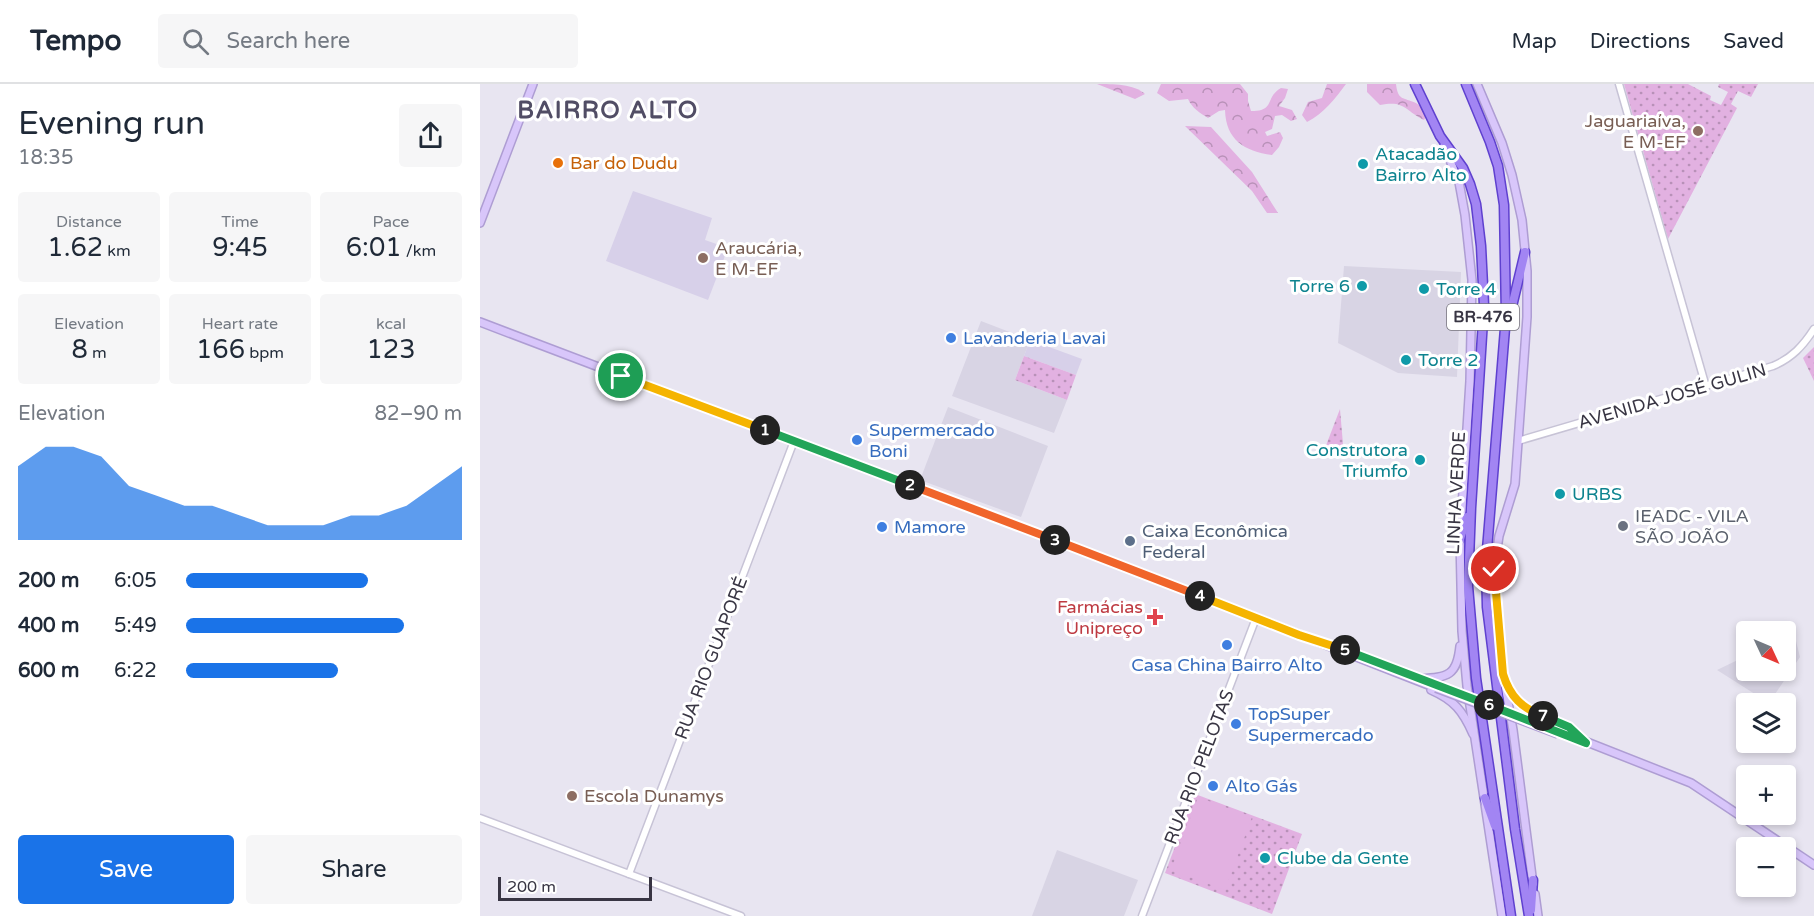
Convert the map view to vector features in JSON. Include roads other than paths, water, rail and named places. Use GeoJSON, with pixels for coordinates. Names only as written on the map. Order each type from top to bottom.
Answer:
{"type":"FeatureCollection","features":[{"type":"Feature","properties":{"kind":"highway","name":"LINHA VERDE"},"geometry":{"type":"LineString","coordinates":[[1416,84],[1440,136],[1463,168],[1470,184],[1476,204],[1483,260],[1484,305],[1468,586],[1476,678],[1510,916]]}},
{"type":"Feature","properties":{"kind":"highway","name":"LINHA VERDE"},"geometry":{"type":"LineString","coordinates":[[1466,84],[1498,166],[1504,205],[1506,303],[1486,580],[1488,627],[1515,829],[1530,916]]}},
{"type":"Feature","properties":{"kind":"highway"},"geometry":{"type":"LineString","coordinates":[[1504,340],[1526,252]]}},
{"type":"Feature","properties":{"kind":"highway"},"geometry":{"type":"LineString","coordinates":[[1460,539],[1471,508]]}},
{"type":"Feature","properties":{"kind":"highway"},"geometry":{"type":"LineString","coordinates":[[1486,580],[1497,614]]}},
{"type":"Feature","properties":{"kind":"highway"},"geometry":{"type":"LineString","coordinates":[[1485,798],[1501,842]]}},
{"type":"Feature","properties":{"kind":"highway"},"geometry":{"type":"LineString","coordinates":[[1530,916],[1533,880]]}},
{"type":"Feature","properties":{"kind":"main road"},"geometry":{"type":"LineString","coordinates":[[480,223],[533,84]]}},
{"type":"Feature","properties":{"kind":"main road"},"geometry":{"type":"LineString","coordinates":[[1477,84],[1512,175],[1519,202],[1526,252],[1527,304],[1515,484],[1502,523],[1494,569],[1503,674],[1513,730],[1538,916]]}},
{"type":"Feature","properties":{"kind":"main road"},"geometry":{"type":"LineString","coordinates":[[1440,136],[1459,182],[1472,280],[1470,381],[1460,539],[1462,631],[1467,686],[1502,916]]}},
{"type":"Feature","properties":{"kind":"main road"},"geometry":{"type":"LineString","coordinates":[[480,322],[1388,670],[1436,686]]}},
{"type":"Feature","properties":{"kind":"main road"},"geometry":{"type":"LineString","coordinates":[[1420,679],[1444,676],[1454,670],[1458,661],[1462,631]]}},
{"type":"Feature","properties":{"kind":"main road"},"geometry":{"type":"LineString","coordinates":[[1299,635],[1316,639],[1691,783],[1814,865]]}},
{"type":"Feature","properties":{"kind":"main road"},"geometry":{"type":"LineString","coordinates":[[1388,670],[1405,681],[1444,696],[1454,703],[1463,714],[1477,743]]}},
{"type":"Feature","properties":{"kind":"main road"},"geometry":{"type":"LineString","coordinates":[[1503,674],[1511,694],[1524,707],[1569,727],[1586,743]]}},
{"type":"Feature","properties":{"kind":"street"},"geometry":{"type":"LineString","coordinates":[[1618,84],[1707,387]]}},
{"type":"Feature","properties":{"kind":"street","name":"AVENIDA JOSÉ GULIN"},"geometry":{"type":"LineString","coordinates":[[1518,441],[1707,387],[1780,363],[1798,351],[1814,330]]}},
{"type":"Feature","properties":{"kind":"street","name":"RUA RIO GUAPORÉ"},"geometry":{"type":"LineString","coordinates":[[629,874],[794,441]]}},
{"type":"Feature","properties":{"kind":"street","name":"RUA RIO PELOTAS"},"geometry":{"type":"LineString","coordinates":[[1142,916],[1256,618]]}},
{"type":"Feature","properties":{"kind":"street"},"geometry":{"type":"LineString","coordinates":[[480,818],[741,916]]}},
{"type":"Feature","properties":{"kind":"place","name":"Jaguariaíva, E M-EF"},"geometry":{"type":"Point","coordinates":[1698,131]}},
{"type":"Feature","properties":{"kind":"place","name":"Bar do Dudu"},"geometry":{"type":"Point","coordinates":[558,163]}},
{"type":"Feature","properties":{"kind":"place","name":"Atacadão Bairro Alto"},"geometry":{"type":"Point","coordinates":[1363,164]}},
{"type":"Feature","properties":{"kind":"place","name":"Araucária, E M-EF"},"geometry":{"type":"Point","coordinates":[703,258]}},
{"type":"Feature","properties":{"kind":"place","name":"Torre 6"},"geometry":{"type":"Point","coordinates":[1362,286]}},
{"type":"Feature","properties":{"kind":"place","name":"Torre 4"},"geometry":{"type":"Point","coordinates":[1424,289]}},
{"type":"Feature","properties":{"kind":"place","name":"Lavanderia Lavai"},"geometry":{"type":"Point","coordinates":[951,338]}},
{"type":"Feature","properties":{"kind":"place","name":"Torre 2"},"geometry":{"type":"Point","coordinates":[1406,360]}},
{"type":"Feature","properties":{"kind":"place","name":"Supermercado Boni"},"geometry":{"type":"Point","coordinates":[857,440]}},
{"type":"Feature","properties":{"kind":"place","name":"Construtora Triumfo"},"geometry":{"type":"Point","coordinates":[1420,460]}},
{"type":"Feature","properties":{"kind":"place","name":"URBS"},"geometry":{"type":"Point","coordinates":[1560,494]}},
{"type":"Feature","properties":{"kind":"place","name":"IEADC - VILA SÃO JOÃO"},"geometry":{"type":"Point","coordinates":[1623,526]}},
{"type":"Feature","properties":{"kind":"place","name":"Mamore"},"geometry":{"type":"Point","coordinates":[882,527]}},
{"type":"Feature","properties":{"kind":"place","name":"Caixa Econômica Federal"},"geometry":{"type":"Point","coordinates":[1130,541]}},
{"type":"Feature","properties":{"kind":"place","name":"Farmácias Unipreço"},"geometry":{"type":"Point","coordinates":[1155,617]}},
{"type":"Feature","properties":{"kind":"place","name":"Casa China Bairro Alto"},"geometry":{"type":"Point","coordinates":[1227,645]}},
{"type":"Feature","properties":{"kind":"place","name":"TopSuper Supermercado"},"geometry":{"type":"Point","coordinates":[1236,724]}},
{"type":"Feature","properties":{"kind":"place","name":"Alto Gás"},"geometry":{"type":"Point","coordinates":[1213,786]}},
{"type":"Feature","properties":{"kind":"place","name":"Escola Dunamys"},"geometry":{"type":"Point","coordinates":[572,796]}},
{"type":"Feature","properties":{"kind":"place","name":"Clube da Gente"},"geometry":{"type":"Point","coordinates":[1265,858]}},
{"type":"Feature","properties":{"kind":"district","name":"BAIRRO ALTO"},"geometry":{"type":"Point","coordinates":[608,110]}}]}
